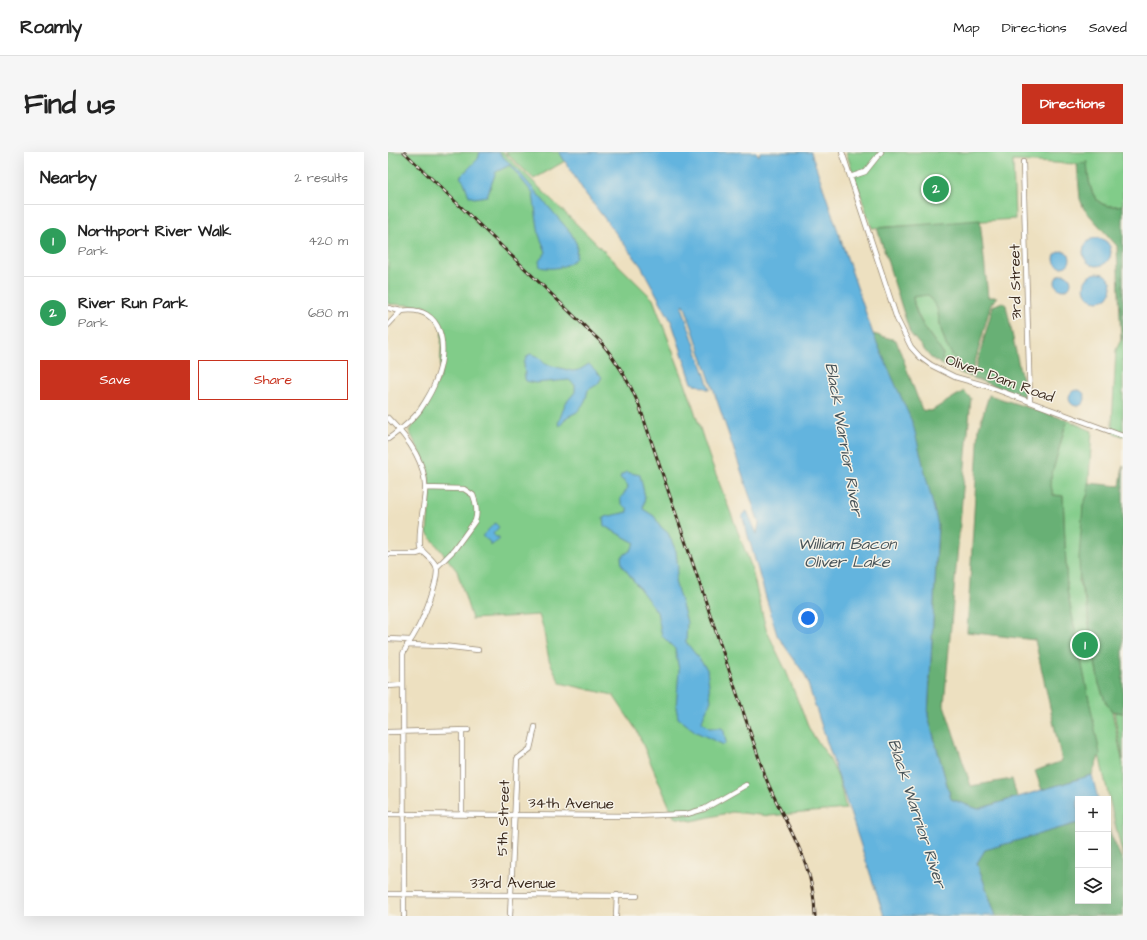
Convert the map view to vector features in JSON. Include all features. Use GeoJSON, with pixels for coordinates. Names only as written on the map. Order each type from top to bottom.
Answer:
{"type":"FeatureCollection","features":[{"type":"Feature","properties":{"kind":"street","name":"Oliver Dam Road"},"geometry":{"type":"LineString","coordinates":[[842,152],[897,319],[911,347],[931,365],[955,377],[1030,401],[1123,436]]}},
{"type":"Feature","properties":{"kind":"street"},"geometry":{"type":"LineString","coordinates":[[850,177],[865,172],[881,152]]}},
{"type":"Feature","properties":{"kind":"street","name":"3rd Street"},"geometry":{"type":"LineString","coordinates":[[1023,162],[1030,401]]}},
{"type":"Feature","properties":{"kind":"street"},"geometry":{"type":"LineString","coordinates":[[388,308],[401,310],[417,309],[431,317],[439,328],[441,345],[440,362],[436,381],[421,409],[400,430],[388,439]]}},
{"type":"Feature","properties":{"kind":"street"},"geometry":{"type":"LineString","coordinates":[[388,325],[401,310]]}},
{"type":"Feature","properties":{"kind":"street"},"geometry":{"type":"LineString","coordinates":[[388,418],[410,442],[420,464],[425,488],[420,547],[437,567],[436,580],[417,629],[408,642],[403,654],[404,916]]}},
{"type":"Feature","properties":{"kind":"street"},"geometry":{"type":"LineString","coordinates":[[425,488],[464,489],[474,495],[476,504],[476,521],[454,550],[437,567]]}},
{"type":"Feature","properties":{"kind":"street"},"geometry":{"type":"LineString","coordinates":[[388,554],[419,554],[423,552]]}},
{"type":"Feature","properties":{"kind":"street"},"geometry":{"type":"LineString","coordinates":[[388,639],[478,650]]}},
{"type":"Feature","properties":{"kind":"street"},"geometry":{"type":"LineString","coordinates":[[388,686],[402,685]]}},
{"type":"Feature","properties":{"kind":"street","name":"5th Street"},"geometry":{"type":"LineString","coordinates":[[510,916],[517,759],[530,749],[535,727]]}},
{"type":"Feature","properties":{"kind":"street"},"geometry":{"type":"LineString","coordinates":[[462,730],[462,814]]}},
{"type":"Feature","properties":{"kind":"street"},"geometry":{"type":"LineString","coordinates":[[388,732],[468,730]]}},
{"type":"Feature","properties":{"kind":"street","name":"34th Avenue"},"geometry":{"type":"LineString","coordinates":[[388,814],[635,816],[686,814],[704,809],[746,785]]}},
{"type":"Feature","properties":{"kind":"street","name":"33rd Avenue"},"geometry":{"type":"LineString","coordinates":[[388,894],[638,896]]}},
{"type":"Feature","properties":{"kind":"street"},"geometry":{"type":"LineString","coordinates":[[616,916],[617,895]]}},
{"type":"Feature","properties":{"kind":"green space"},"geometry":{"type":"Polygon","coordinates":[[[388,152],[503,152],[653,299],[689,394],[709,456],[751,566],[766,629],[786,671],[810,731],[828,756],[838,777],[846,809],[769,816],[732,812],[692,821],[674,817],[637,731],[613,695],[560,683],[549,660],[543,627],[539,615],[472,619],[457,571],[427,533],[430,498],[428,467],[409,431],[440,378],[442,325],[425,306],[388,304],[388,152]]]}},
{"type":"Feature","properties":{"kind":"green space"},"geometry":{"type":"Polygon","coordinates":[[[505,152],[559,152],[565,161],[534,179],[505,152]]]}},
{"type":"Feature","properties":{"kind":"green space"},"geometry":{"type":"Polygon","coordinates":[[[846,152],[1123,152],[1123,205],[1105,205],[1094,196],[1089,180],[1087,162],[1077,164],[1013,161],[1015,219],[872,228],[846,152]]]}},
{"type":"Feature","properties":{"kind":"green space"},"geometry":{"type":"Polygon","coordinates":[[[1087,162],[1091,188],[1098,201],[1104,205],[1123,205],[1123,336],[1121,340],[1117,246],[1084,209],[1080,199],[1077,164],[1087,162]]]}},
{"type":"Feature","properties":{"kind":"green space"},"geometry":{"type":"Polygon","coordinates":[[[980,220],[988,297],[997,297],[991,304],[971,377],[956,371],[957,362],[946,345],[937,308],[928,295],[913,297],[914,305],[924,327],[943,354],[941,364],[931,358],[910,333],[877,228],[980,220]]]}},
{"type":"Feature","properties":{"kind":"green space"},"geometry":{"type":"Polygon","coordinates":[[[928,294],[937,308],[946,345],[957,362],[956,371],[941,364],[943,354],[917,313],[913,297],[928,294]]]}},
{"type":"Feature","properties":{"kind":"green space"},"geometry":{"type":"Polygon","coordinates":[[[1002,302],[1006,305],[1020,371],[1027,388],[1024,397],[973,378],[993,306],[1002,302]]]}},
{"type":"Feature","properties":{"kind":"green space"},"geometry":{"type":"Polygon","coordinates":[[[873,334],[896,340],[922,410],[931,411],[964,391],[971,398],[944,705],[971,786],[1012,779],[1017,797],[978,809],[951,799],[928,716],[938,525],[873,334]]]}},
{"type":"Feature","properties":{"kind":"green space"},"geometry":{"type":"Polygon","coordinates":[[[1123,336],[1123,436],[1114,433],[1112,425],[1116,350],[1123,336]]]}},
{"type":"Feature","properties":{"kind":"green space"},"geometry":{"type":"Polygon","coordinates":[[[989,395],[1067,420],[1050,481],[1053,495],[1063,496],[1067,590],[1100,754],[1092,775],[1042,790],[1035,771],[1062,761],[1035,640],[967,632],[979,427],[989,395]]]}},
{"type":"Feature","properties":{"kind":"green space"},"geometry":{"type":"Polygon","coordinates":[[[1067,420],[1092,431],[1088,494],[1083,505],[1079,582],[1087,605],[1090,633],[1099,684],[1106,703],[1112,711],[1123,764],[1123,857],[1111,806],[1111,796],[1109,796],[1102,768],[1067,590],[1063,496],[1053,495],[1050,481],[1067,420]]]}},
{"type":"Feature","properties":{"kind":"green space"},"geometry":{"type":"Polygon","coordinates":[[[1123,466],[1123,713],[1112,711],[1106,703],[1099,684],[1090,633],[1087,605],[1080,583],[1079,558],[1083,505],[1088,494],[1088,483],[1120,486],[1123,466]]]}},
{"type":"Feature","properties":{"kind":"green space"},"geometry":{"type":"Polygon","coordinates":[[[1114,712],[1123,713],[1123,760],[1114,712]]]}},
{"type":"Feature","properties":{"kind":"green space"},"geometry":{"type":"Polygon","coordinates":[[[1075,824],[1075,904],[1111,904],[1111,835],[1123,862],[1123,916],[996,916],[977,863],[985,849],[1075,824]]]}},
{"type":"Feature","properties":{"kind":"water"},"geometry":{"type":"Polygon","coordinates":[[[480,152],[498,152],[518,171],[571,233],[577,245],[576,258],[564,266],[550,268],[540,267],[539,261],[546,252],[539,235],[533,194],[510,165],[496,172],[487,196],[474,198],[469,196],[464,182],[460,177],[478,159],[480,152]]]}},
{"type":"Feature","properties":{"kind":"water","name":"William Bacon Oliver Lake"},"geometry":{"type":"Polygon","coordinates":[[[559,152],[756,152],[759,156],[760,152],[811,152],[873,334],[913,424],[938,525],[928,716],[951,799],[978,809],[1092,775],[1097,796],[1075,796],[1075,824],[985,850],[977,863],[996,916],[884,916],[805,675],[777,635],[742,515],[747,511],[757,534],[759,523],[684,304],[682,307],[710,390],[692,383],[672,323],[641,266],[585,193],[559,152]]]}},
{"type":"Feature","properties":{"kind":"water"},"geometry":{"type":"Polygon","coordinates":[[[1097,238],[1107,242],[1111,252],[1107,262],[1097,266],[1087,262],[1083,252],[1087,242],[1097,238]]]}},
{"type":"Feature","properties":{"kind":"water"},"geometry":{"type":"Polygon","coordinates":[[[1059,251],[1065,251],[1070,256],[1068,265],[1065,267],[1059,267],[1054,262],[1054,256],[1059,251]]]}},
{"type":"Feature","properties":{"kind":"water"},"geometry":{"type":"Polygon","coordinates":[[[1098,273],[1108,277],[1112,287],[1108,297],[1098,301],[1088,297],[1084,287],[1088,277],[1098,273]]]}},
{"type":"Feature","properties":{"kind":"water"},"geometry":{"type":"Polygon","coordinates":[[[1060,274],[1066,274],[1071,279],[1069,288],[1066,290],[1060,290],[1055,285],[1055,279],[1060,274]]]}},
{"type":"Feature","properties":{"kind":"water"},"geometry":{"type":"Polygon","coordinates":[[[531,354],[539,357],[545,364],[572,371],[579,370],[589,364],[602,377],[598,384],[588,390],[585,402],[577,412],[567,417],[560,426],[558,424],[565,404],[575,392],[575,385],[569,380],[535,383],[526,381],[524,363],[528,355],[531,354]]]}},
{"type":"Feature","properties":{"kind":"water"},"geometry":{"type":"Polygon","coordinates":[[[1077,390],[1084,395],[1085,398],[1080,405],[1077,406],[1070,401],[1069,398],[1074,391],[1077,390]]]}},
{"type":"Feature","properties":{"kind":"water"},"geometry":{"type":"Polygon","coordinates":[[[626,472],[640,475],[645,497],[643,509],[654,516],[661,527],[668,533],[676,551],[678,569],[675,581],[687,622],[686,642],[707,669],[711,701],[702,722],[709,728],[722,728],[726,742],[724,745],[696,732],[678,718],[676,707],[679,670],[675,649],[662,636],[657,612],[622,565],[621,557],[631,550],[635,543],[604,526],[603,518],[628,512],[627,508],[621,503],[621,498],[628,487],[627,484],[620,478],[621,475],[626,472]]]}},
{"type":"Feature","properties":{"kind":"water"},"geometry":{"type":"Polygon","coordinates":[[[495,523],[499,527],[493,534],[496,537],[499,537],[499,540],[490,546],[490,542],[482,536],[495,523]]]}},
{"type":"Feature","properties":{"kind":"railway"},"geometry":{"type":"LineString","coordinates":[[404,152],[600,341],[627,379],[639,405],[765,776],[797,843],[810,877],[815,916]]}},
{"type":"Feature","properties":{"kind":"place","name":"River Run Park"},"geometry":{"type":"Point","coordinates":[936,189]}},
{"type":"Feature","properties":{"kind":"place","name":"Northport River Walk"},"geometry":{"type":"Point","coordinates":[1085,645]}},
{"type":"Feature","properties":{"kind":"water label","name":"Black Warrior River"},"geometry":{"type":"Point","coordinates":[845,439]}},
{"type":"Feature","properties":{"kind":"water label","name":"Black Warrior River"},"geometry":{"type":"Point","coordinates":[918,813]}}]}
